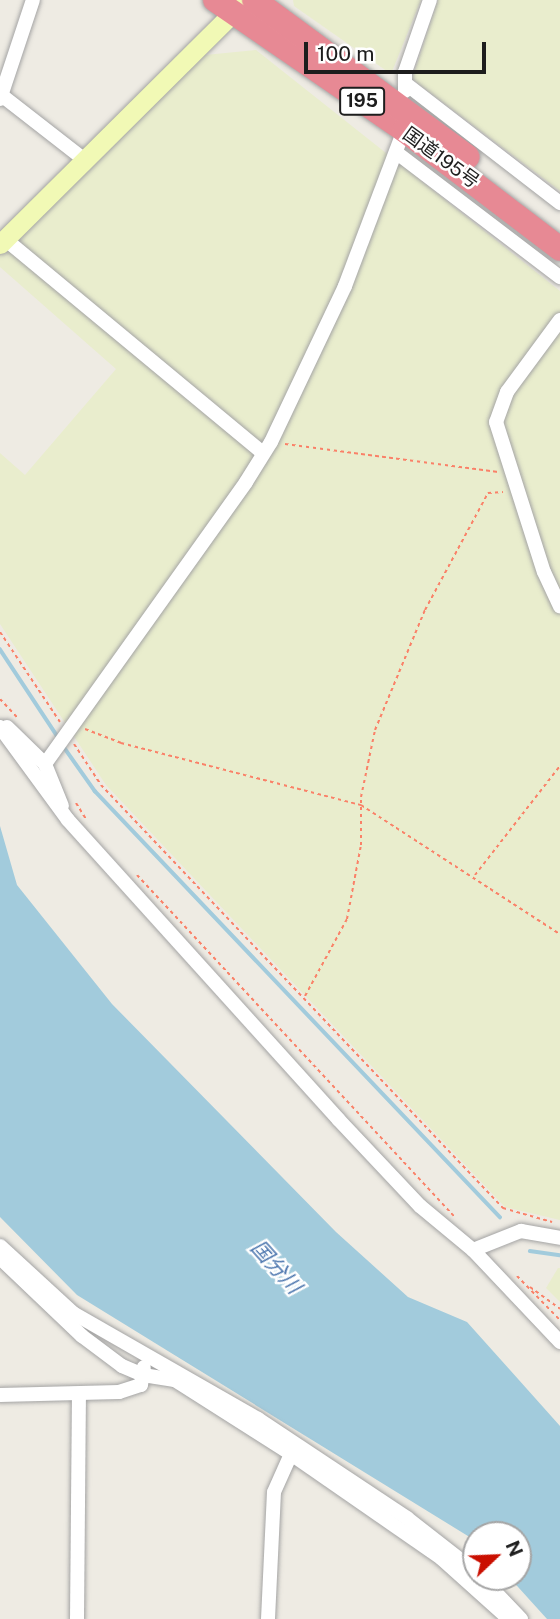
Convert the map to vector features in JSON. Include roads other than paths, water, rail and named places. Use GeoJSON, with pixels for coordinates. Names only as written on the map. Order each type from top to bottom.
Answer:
{"type":"FeatureCollection","features":[{"type":"Feature","properties":{"kind":"highway","name":"国道195号"},"geometry":{"type":"LineString","coordinates":[[237,3],[403,94],[560,249]]}},
{"type":"Feature","properties":{"kind":"highway","name":"国道195号"},"geometry":{"type":"LineString","coordinates":[[237,3],[401,142],[560,228]]}},
{"type":"Feature","properties":{"kind":"street"},"geometry":{"type":"LineString","coordinates":[[33,0],[1,96],[86,161]]}},
{"type":"Feature","properties":{"kind":"street"},"geometry":{"type":"LineString","coordinates":[[430,0],[405,72],[403,94],[560,203]]}},
{"type":"Feature","properties":{"kind":"street"},"geometry":{"type":"LineString","coordinates":[[237,3],[86,161],[3,242],[267,448]]}},
{"type":"Feature","properties":{"kind":"street"},"geometry":{"type":"LineString","coordinates":[[48,759],[172,592],[267,448],[345,286],[401,142],[560,277]]}},
{"type":"Feature","properties":{"kind":"street"},"geometry":{"type":"LineString","coordinates":[[560,320],[498,407],[496,422],[560,607]]}},
{"type":"Feature","properties":{"kind":"street"},"geometry":{"type":"LineString","coordinates":[[0,720],[48,759],[68,820]]}},
{"type":"Feature","properties":{"kind":"street"},"geometry":{"type":"LineString","coordinates":[[0,727],[68,820],[347,1128],[420,1206],[473,1250],[560,1342]]}},
{"type":"Feature","properties":{"kind":"street"},"geometry":{"type":"LineString","coordinates":[[473,1250],[521,1231],[560,1238]]}},
{"type":"Feature","properties":{"kind":"street"},"geometry":{"type":"LineString","coordinates":[[0,1246],[73,1313],[114,1340],[147,1354],[345,1476],[462,1562]]}},
{"type":"Feature","properties":{"kind":"street"},"geometry":{"type":"LineString","coordinates":[[0,1258],[82,1336],[143,1375],[175,1380],[291,1454],[441,1558],[509,1619]]}},
{"type":"Feature","properties":{"kind":"street"},"geometry":{"type":"LineString","coordinates":[[0,1395],[79,1395],[141,1385],[147,1354]]}},
{"type":"Feature","properties":{"kind":"street"},"geometry":{"type":"LineString","coordinates":[[77,1619],[79,1395]]}},
{"type":"Feature","properties":{"kind":"street"},"geometry":{"type":"LineString","coordinates":[[268,1619],[274,1492],[291,1454]]}},
{"type":"Feature","properties":{"kind":"street"},"geometry":{"type":"LineString","coordinates":[[494,1591],[521,1619]]}},
{"type":"Feature","properties":{"kind":"water","name":"国分川"},"geometry":{"type":"Polygon","coordinates":[[[0,826],[17,885],[112,1004],[336,1232],[408,1297],[467,1322],[560,1426],[560,1619],[547,1619],[522,1591],[532,1591],[532,1521],[462,1521],[462,1532],[77,1295],[0,1217],[0,826]]]}},
{"type":"Feature","properties":{"kind":"waterway"},"geometry":{"type":"LineString","coordinates":[[0,649],[58,737]]}},
{"type":"Feature","properties":{"kind":"waterway"},"geometry":{"type":"LineString","coordinates":[[64,747],[95,791],[500,1217]]}},
{"type":"Feature","properties":{"kind":"waterway"},"geometry":{"type":"LineString","coordinates":[[530,1251],[560,1255]]}}]}
